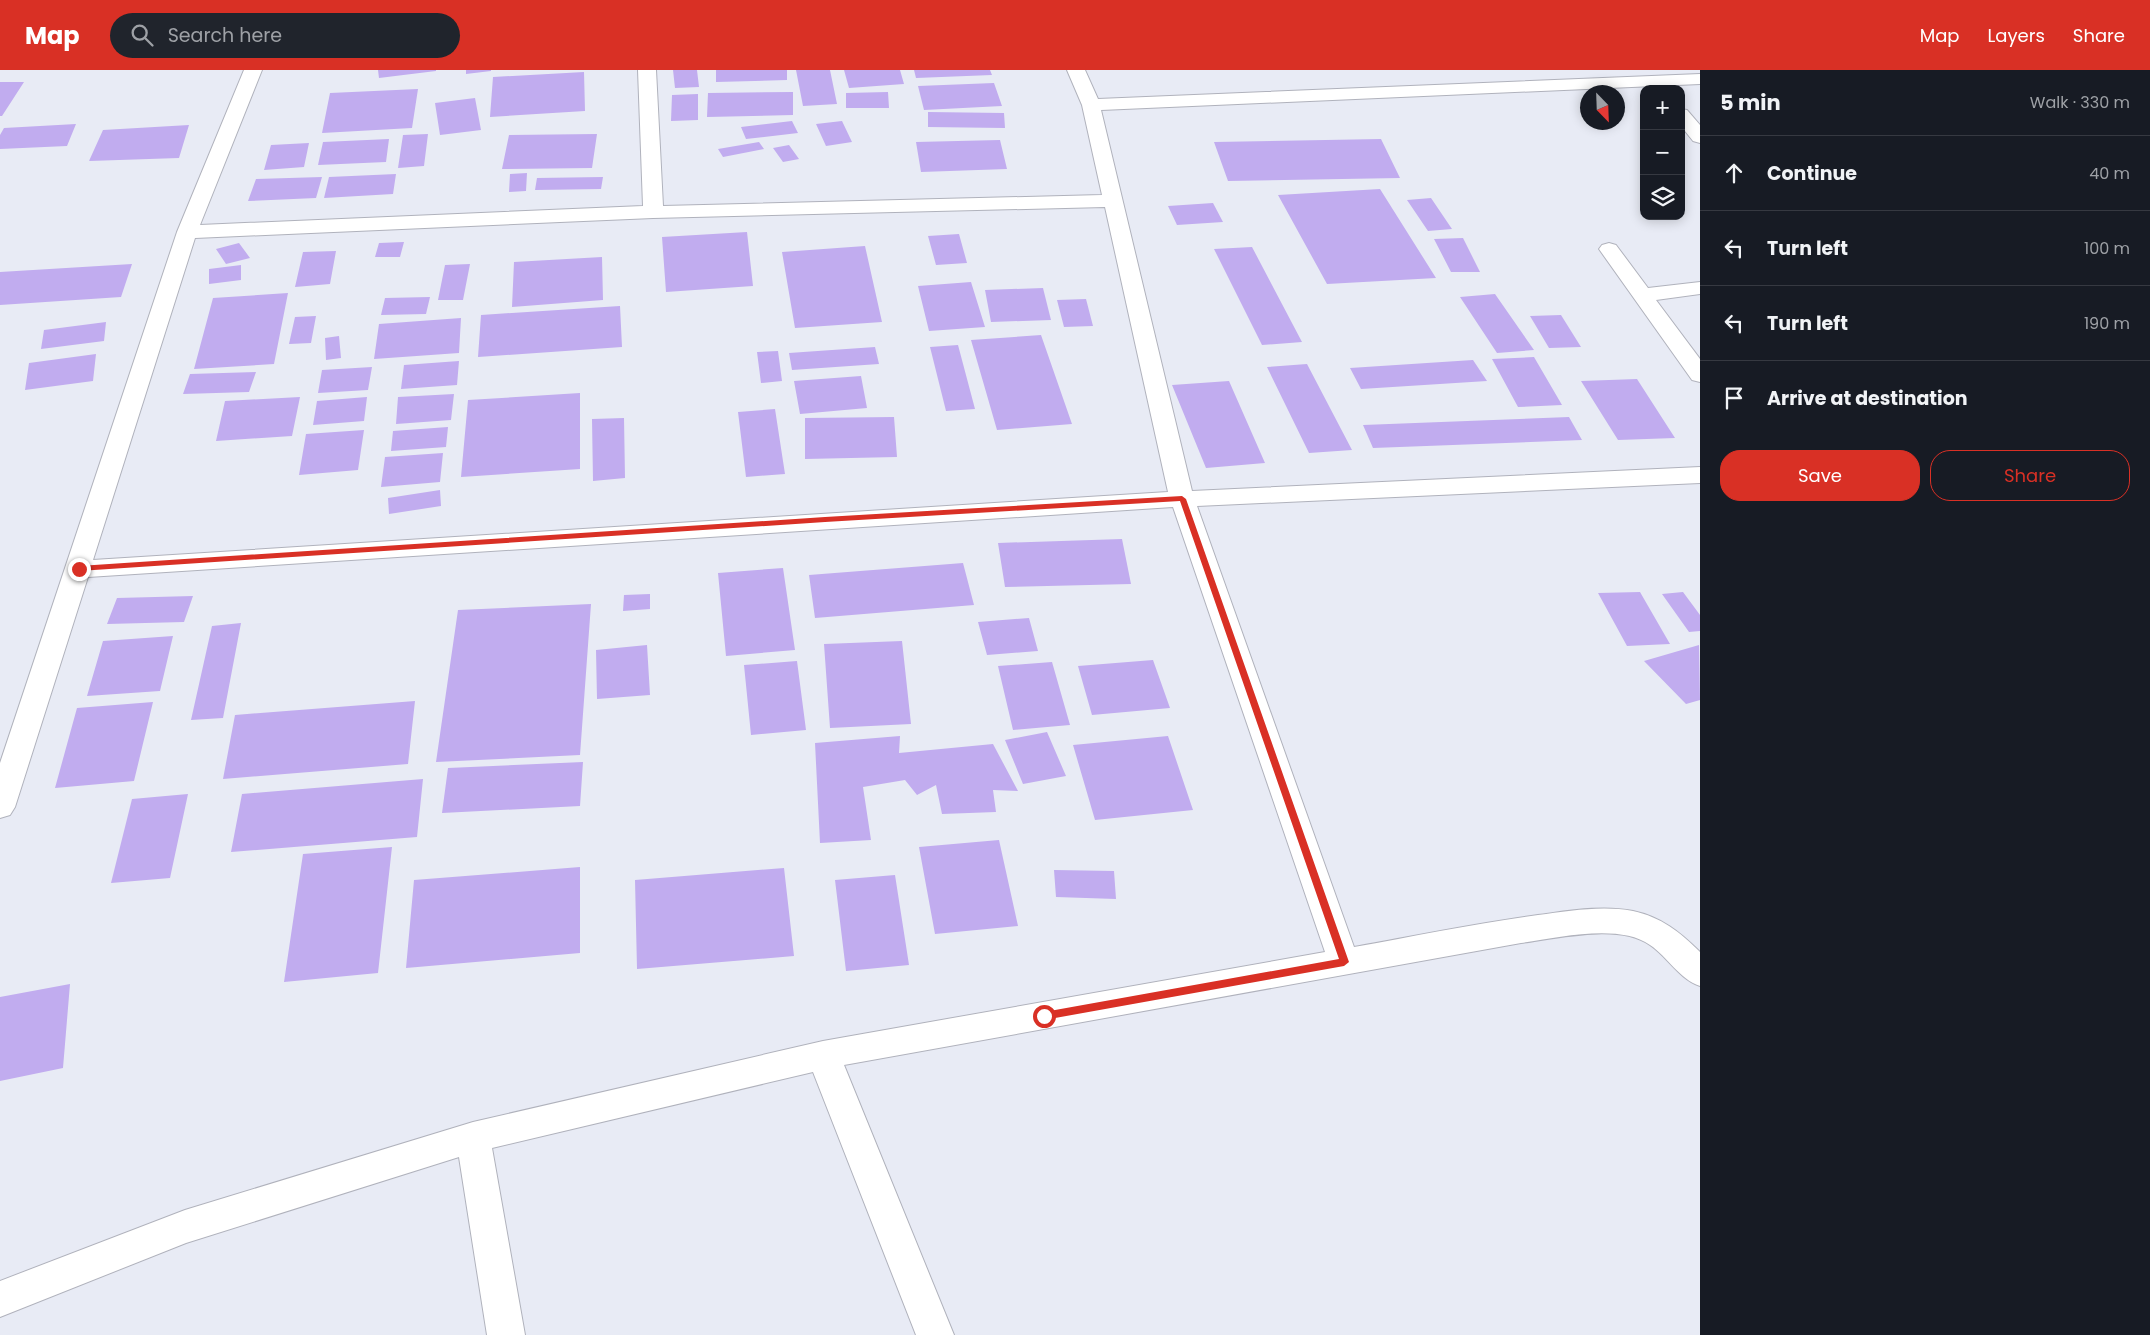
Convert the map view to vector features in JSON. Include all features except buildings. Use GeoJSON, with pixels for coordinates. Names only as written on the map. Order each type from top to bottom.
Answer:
{"type":"FeatureCollection","features":[{"type":"Feature","properties":{"kind":"street"},"geometry":{"type":"LineString","coordinates":[[0,807],[79,569],[186,232],[253,70]]}},
{"type":"Feature","properties":{"kind":"street"},"geometry":{"type":"LineString","coordinates":[[647,70],[653,212]]}},
{"type":"Feature","properties":{"kind":"street"},"geometry":{"type":"LineString","coordinates":[[1076,70],[1090,105],[1114,201],[1182,499],[1344,962]]}},
{"type":"Feature","properties":{"kind":"street"},"geometry":{"type":"LineString","coordinates":[[1090,105],[1656,84],[1700,79]]}},
{"type":"Feature","properties":{"kind":"street"},"geometry":{"type":"LineString","coordinates":[[1685,119],[1700,137]]}},
{"type":"Feature","properties":{"kind":"street"},"geometry":{"type":"LineString","coordinates":[[186,232],[653,212],[1114,201]]}},
{"type":"Feature","properties":{"kind":"street"},"geometry":{"type":"LineString","coordinates":[[1609,249],[1700,376]]}},
{"type":"Feature","properties":{"kind":"street"},"geometry":{"type":"LineString","coordinates":[[1642,295],[1700,288]]}},
{"type":"Feature","properties":{"kind":"street"},"geometry":{"type":"LineString","coordinates":[[79,569],[825,520],[1182,499],[1700,475]]}},
{"type":"Feature","properties":{"kind":"street"},"geometry":{"type":"LineString","coordinates":[[0,1298],[185,1227],[473,1136],[822,1055],[1521,930],[1596,922],[1625,922],[1649,928],[1674,946],[1700,973]]}},
{"type":"Feature","properties":{"kind":"street"},"geometry":{"type":"LineString","coordinates":[[822,1055],[935,1335]]}},
{"type":"Feature","properties":{"kind":"street"},"geometry":{"type":"LineString","coordinates":[[473,1136],[506,1335]]}},
{"type":"Feature","properties":{"kind":"route"},"geometry":{"type":"LineString","coordinates":[[79,569],[825,520],[1182,499],[1344,962],[1044,1016]]}}]}
